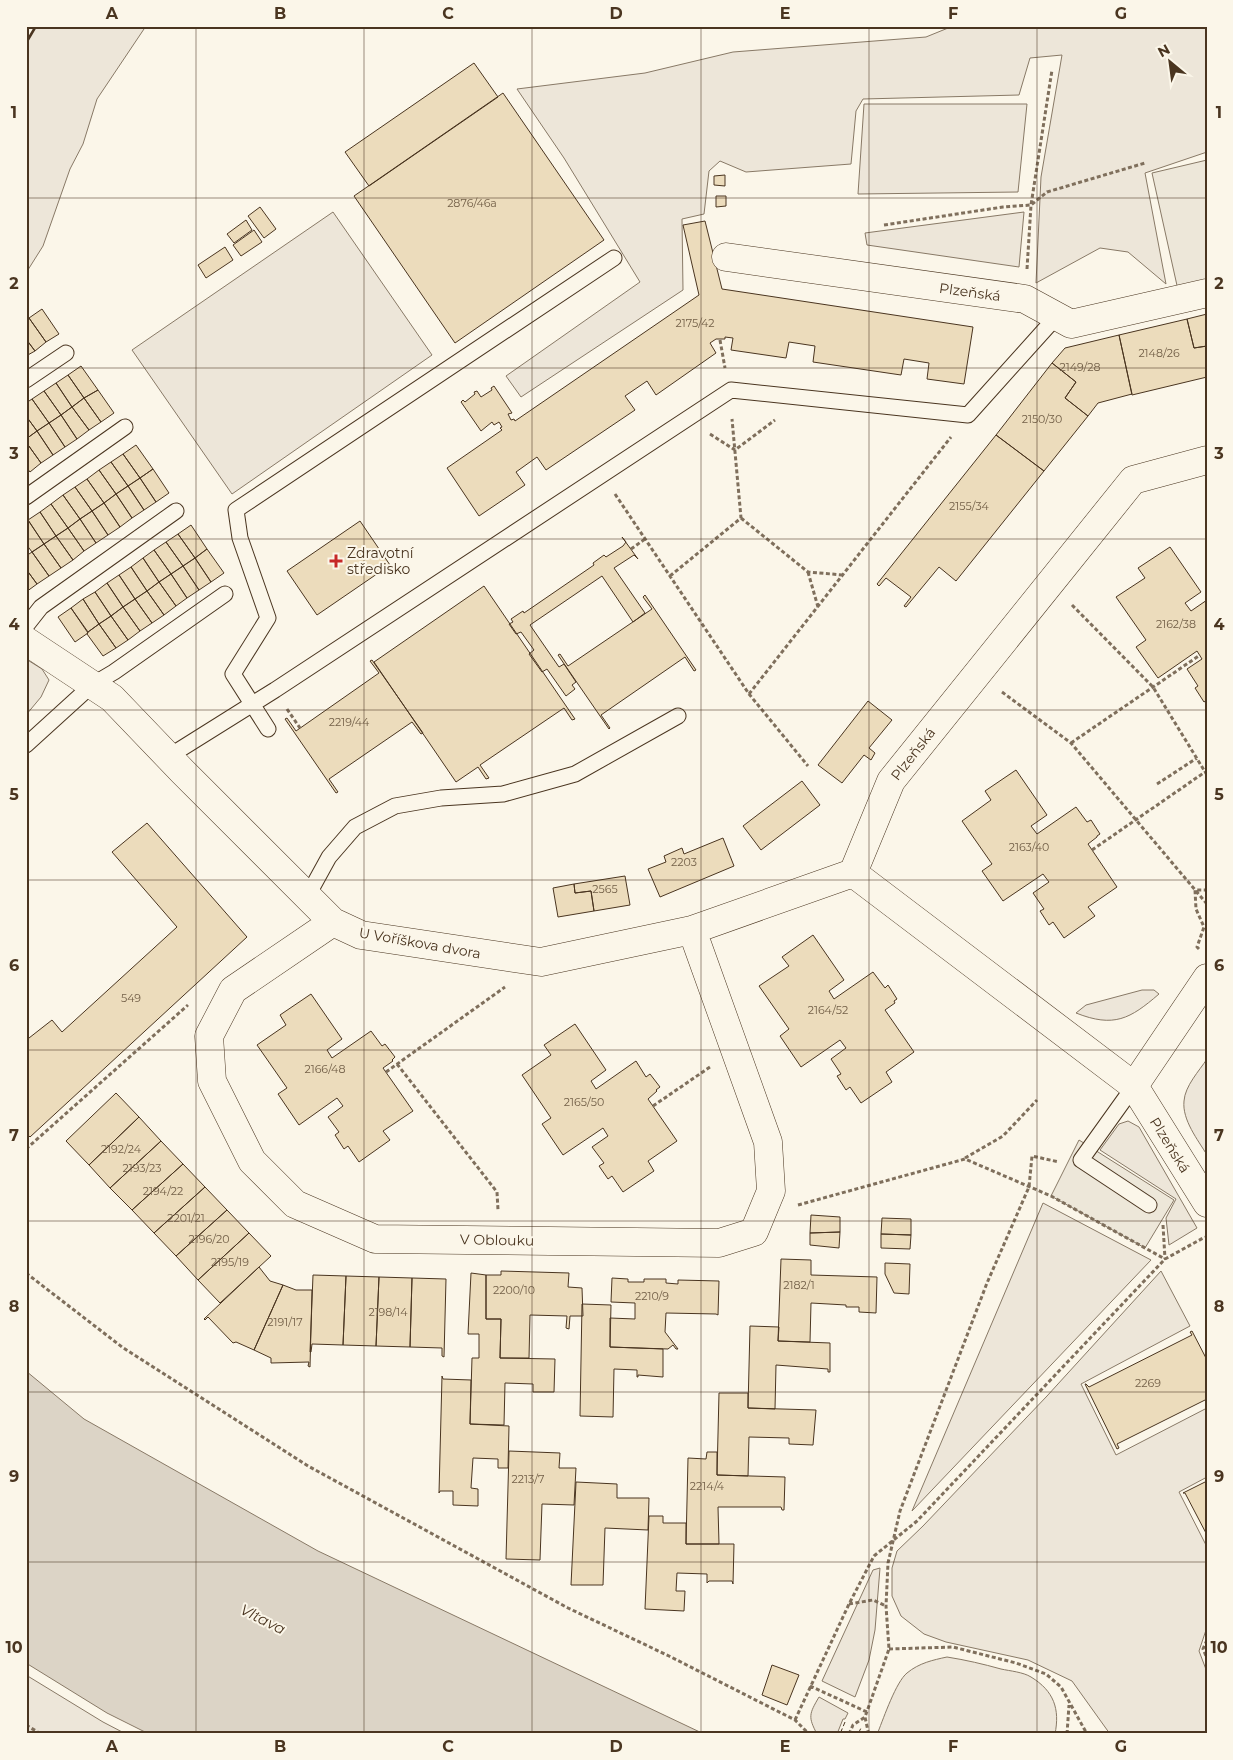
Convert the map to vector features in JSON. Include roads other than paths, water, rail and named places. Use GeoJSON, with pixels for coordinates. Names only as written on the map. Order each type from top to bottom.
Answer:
{"type":"FeatureCollection","features":[{"type":"Feature","properties":{"kind":"street","name":"Plzeňská"},"geometry":{"type":"LineString","coordinates":[[726,258],[1025,299],[1071,324],[1207,293]]}},
{"type":"Feature","properties":{"kind":"street","name":"Plzeňská"},"geometry":{"type":"LineString","coordinates":[[1207,460],[1133,480],[891,781],[853,873],[1134,1086],[1207,1203]]}},
{"type":"Feature","properties":{"kind":"street","name":"U Voříškova dvora"},"geometry":{"type":"LineString","coordinates":[[26,641],[112,698],[168,757],[333,922],[361,935],[540,962],[692,930],[853,873]]}},
{"type":"Feature","properties":{"kind":"street","name":"V Oblouku"},"geometry":{"type":"LineString","coordinates":[[333,922],[233,990],[209,1036],[212,1081],[252,1161],[295,1204],[375,1239],[719,1243],[754,1232],[770,1191],[768,1142],[692,930]]}},
{"type":"Feature","properties":{"kind":"street"},"geometry":{"type":"LineString","coordinates":[[1134,1086],[1207,978]]}},
{"type":"Feature","properties":{"kind":"lane"},"geometry":{"type":"LineString","coordinates":[[268,730],[232,674],[268,618],[240,538],[236,510],[614,258]]}},
{"type":"Feature","properties":{"kind":"lane"},"geometry":{"type":"LineString","coordinates":[[168,757],[729,392],[968,415],[1057,316]]}},
{"type":"Feature","properties":{"kind":"lane"},"geometry":{"type":"LineString","coordinates":[[26,380],[66,353]]}},
{"type":"Feature","properties":{"kind":"lane"},"geometry":{"type":"LineString","coordinates":[[26,497],[125,428]]}},
{"type":"Feature","properties":{"kind":"lane"},"geometry":{"type":"LineString","coordinates":[[26,626],[40,608],[176,511]]}},
{"type":"Feature","properties":{"kind":"lane"},"geometry":{"type":"LineString","coordinates":[[26,745],[92,684],[114,672],[225,594]]}},
{"type":"Feature","properties":{"kind":"lane"},"geometry":{"type":"LineString","coordinates":[[307,896],[329,857],[355,827],[395,806],[441,798],[503,794],[575,774],[678,716]]}},
{"type":"Feature","properties":{"kind":"lane"},"geometry":{"type":"LineString","coordinates":[[1134,1086],[1081,1160],[1149,1205]]}},
{"type":"Feature","properties":{"kind":"water","name":"Vltava"},"geometry":{"type":"Polygon","coordinates":[[[26,1371],[84,1419],[318,1551],[704,1734],[149,1734],[107,1713],[26,1663],[26,1371]]]}},
{"type":"Feature","properties":{"kind":"place","name":"Zdravotní středisko"},"geometry":{"type":"Point","coordinates":[336,561]}}]}
